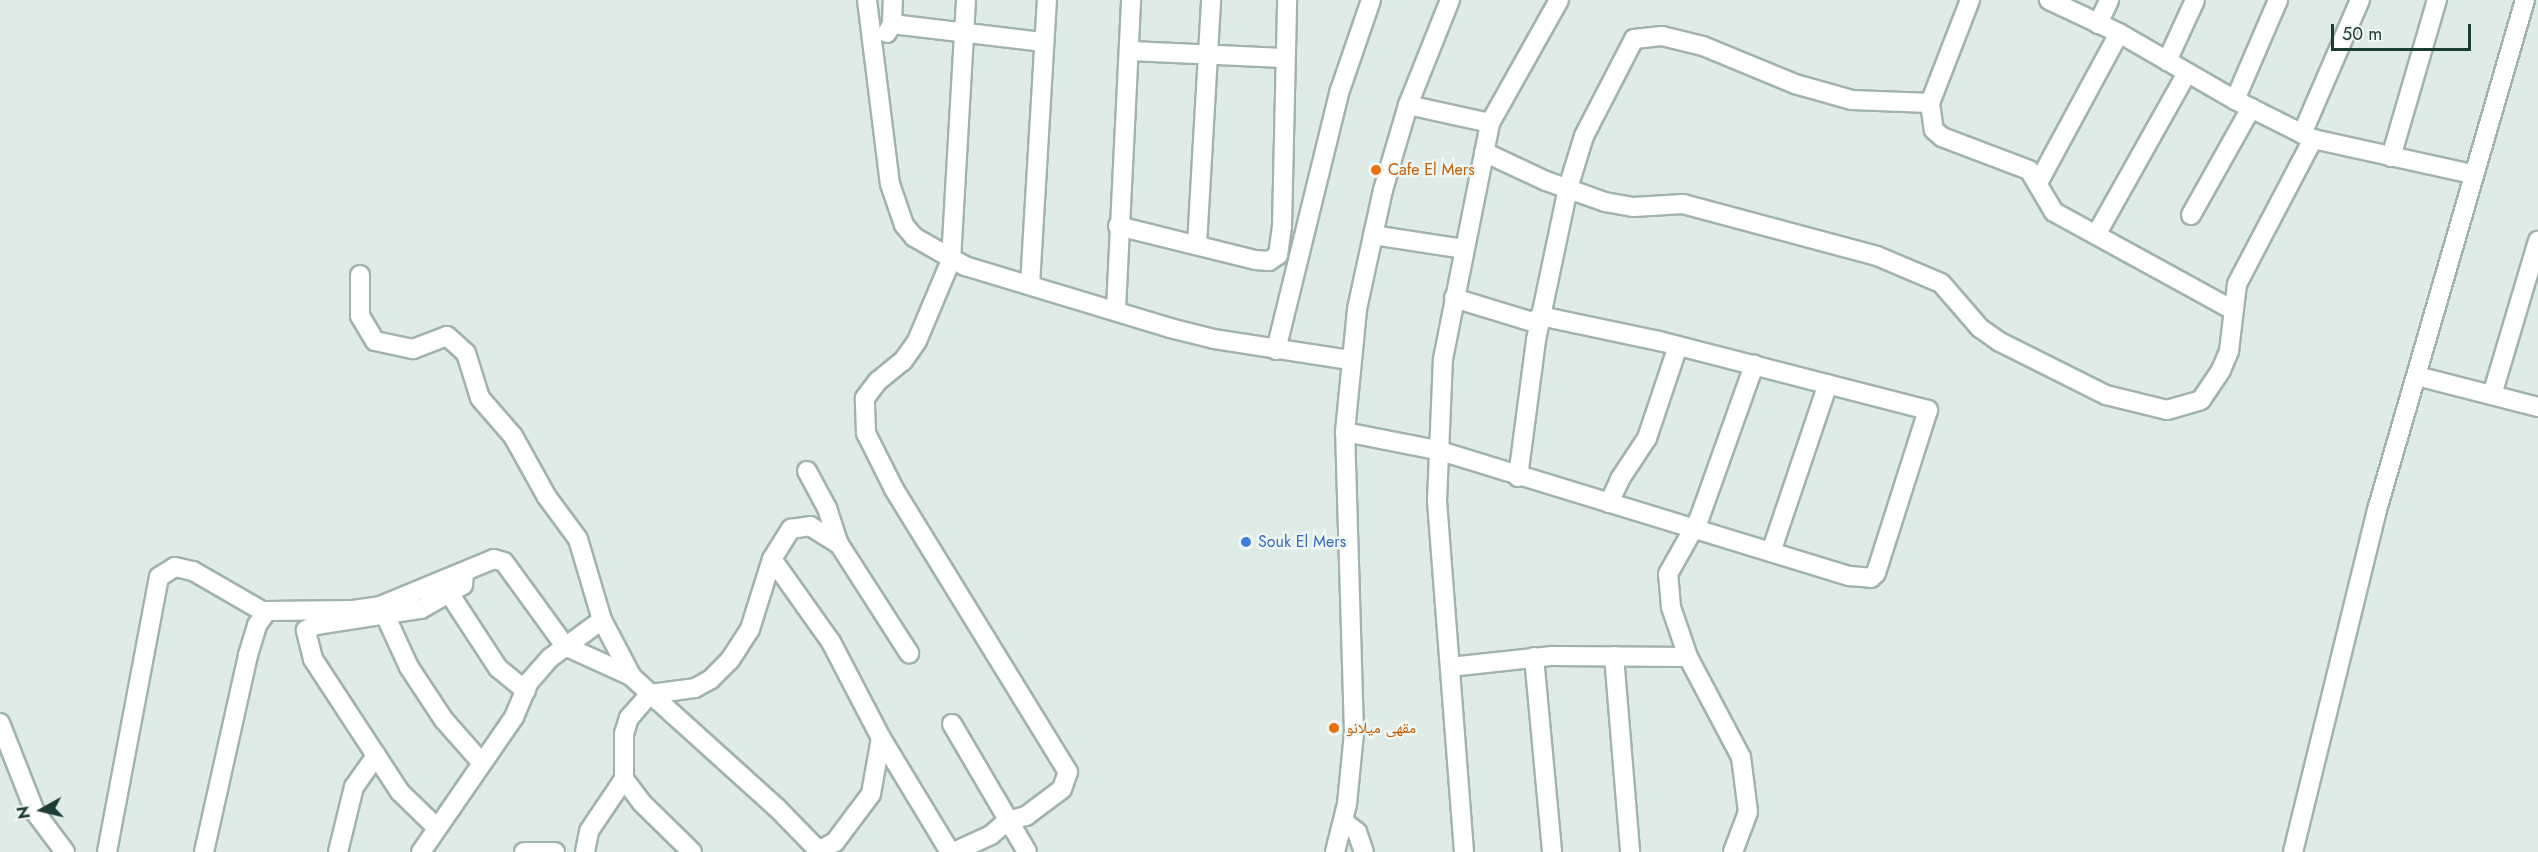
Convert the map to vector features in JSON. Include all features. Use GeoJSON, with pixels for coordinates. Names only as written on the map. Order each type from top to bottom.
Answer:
{"type":"FeatureCollection","features":[{"type":"Feature","properties":{"kind":"street"},"geometry":{"type":"LineString","coordinates":[[867,0],[886,161],[896,207],[914,237],[951,260],[1185,332],[1276,350],[1350,360]]}},
{"type":"Feature","properties":{"kind":"street"},"geometry":{"type":"LineString","coordinates":[[875,54],[892,24],[893,0]]}},
{"type":"Feature","properties":{"kind":"street"},"geometry":{"type":"LineString","coordinates":[[772,559],[831,642],[881,738],[952,852],[991,835],[1007,821],[1026,816],[1056,795],[1066,783],[1068,772],[871,450],[864,417],[868,392],[903,361],[917,341],[951,260],[966,0]]}},
{"type":"Feature","properties":{"kind":"street"},"geometry":{"type":"LineString","coordinates":[[1030,285],[1047,0]]}},
{"type":"Feature","properties":{"kind":"street"},"geometry":{"type":"LineString","coordinates":[[1116,309],[1118,226],[1131,0]]}},
{"type":"Feature","properties":{"kind":"street"},"geometry":{"type":"LineString","coordinates":[[1197,245],[1211,0]]}},
{"type":"Feature","properties":{"kind":"street"},"geometry":{"type":"LineString","coordinates":[[1118,226],[1255,261],[1269,261],[1278,255],[1282,226],[1287,0]]}},
{"type":"Feature","properties":{"kind":"street"},"geometry":{"type":"LineString","coordinates":[[1276,350],[1339,93],[1371,0]]}},
{"type":"Feature","properties":{"kind":"street"},"geometry":{"type":"LineString","coordinates":[[1335,852],[1352,771],[1354,720],[1345,432],[1350,360],[1372,235],[1408,105],[1450,0]]}},
{"type":"Feature","properties":{"kind":"street"},"geometry":{"type":"LineString","coordinates":[[1464,852],[1438,534],[1437,450],[1443,359],[1490,123],[1559,0]]}},
{"type":"Feature","properties":{"kind":"street"},"geometry":{"type":"LineString","coordinates":[[1970,0],[1930,103],[1934,130],[1942,137],[2029,170],[2045,204],[2054,212],[2233,310]]}},
{"type":"Feature","properties":{"kind":"street"},"geometry":{"type":"LineString","coordinates":[[2049,0],[2119,33],[2243,104],[2307,136],[2472,174]]}},
{"type":"Feature","properties":{"kind":"street"},"geometry":{"type":"LineString","coordinates":[[2098,24],[2109,0]]}},
{"type":"Feature","properties":{"kind":"street"},"geometry":{"type":"LineString","coordinates":[[2167,61],[2195,0]]}},
{"type":"Feature","properties":{"kind":"street"},"geometry":{"type":"LineString","coordinates":[[2192,215],[2243,104],[2278,0]]}},
{"type":"Feature","properties":{"kind":"street"},"geometry":{"type":"LineString","coordinates":[[1484,152],[1605,202],[1634,207],[1683,204],[1877,256],[1941,283],[1980,328],[2000,342],[2106,395],[2150,409],[2181,409],[2208,394],[2229,351],[2237,284],[2307,136],[2360,0]]}},
{"type":"Feature","properties":{"kind":"street"},"geometry":{"type":"LineString","coordinates":[[2391,157],[2437,0]]}},
{"type":"Feature","properties":{"kind":"street"},"geometry":{"type":"LineString","coordinates":[[2293,852],[2377,510],[2417,376],[2472,174],[2525,0]]}},
{"type":"Feature","properties":{"kind":"street"},"geometry":{"type":"LineString","coordinates":[[892,24],[1044,42]]}},
{"type":"Feature","properties":{"kind":"street"},"geometry":{"type":"LineString","coordinates":[[2037,183],[2119,33]]}},
{"type":"Feature","properties":{"kind":"street"},"geometry":{"type":"LineString","coordinates":[[1518,477],[1539,320],[1568,188],[1602,99],[1634,39],[1662,36],[1703,46],[1795,84],[1852,100],[1930,103]]}},
{"type":"Feature","properties":{"kind":"street"},"geometry":{"type":"LineString","coordinates":[[1129,51],[1285,58]]}},
{"type":"Feature","properties":{"kind":"street"},"geometry":{"type":"LineString","coordinates":[[2096,235],[2187,73]]}},
{"type":"Feature","properties":{"kind":"street"},"geometry":{"type":"LineString","coordinates":[[1408,105],[1490,123]]}},
{"type":"Feature","properties":{"kind":"street"},"geometry":{"type":"LineString","coordinates":[[1372,235],[1464,249]]}},
{"type":"Feature","properties":{"kind":"street"},"geometry":{"type":"LineString","coordinates":[[2492,395],[2538,241]]}},
{"type":"Feature","properties":{"kind":"street"},"geometry":{"type":"LineString","coordinates":[[360,274],[360,316],[375,341],[413,349],[447,336],[462,346],[480,398],[513,436],[547,497],[578,539],[602,620],[632,677]]}},
{"type":"Feature","properties":{"kind":"street"},"geometry":{"type":"LineString","coordinates":[[1345,432],[1437,450],[1518,477],[1694,527],[1771,552],[1863,579],[1871,578],[1880,559],[1928,410],[1678,346],[1539,320],[1454,298]]}},
{"type":"Feature","properties":{"kind":"street"},"geometry":{"type":"LineString","coordinates":[[1609,503],[1620,479],[1647,438],[1678,346]]}},
{"type":"Feature","properties":{"kind":"street"},"geometry":{"type":"LineString","coordinates":[[1733,852],[1748,812],[1745,776],[1733,737],[1688,657],[1671,607],[1667,581],[1671,565],[1694,527],[1754,365]]}},
{"type":"Feature","properties":{"kind":"street"},"geometry":{"type":"LineString","coordinates":[[2417,376],[2492,395],[2521,406],[2538,407]]}},
{"type":"Feature","properties":{"kind":"street"},"geometry":{"type":"LineString","coordinates":[[1771,552],[1828,384]]}},
{"type":"Feature","properties":{"kind":"street"},"geometry":{"type":"LineString","coordinates":[[807,471],[827,508],[839,544],[909,653]]}},
{"type":"Feature","properties":{"kind":"street"},"geometry":{"type":"LineString","coordinates":[[692,852],[638,798],[624,779],[622,750],[627,726],[650,694],[695,688],[711,679],[730,660],[750,629],[772,559],[784,536],[801,526],[823,531],[839,544]]}},
{"type":"Feature","properties":{"kind":"street"},"geometry":{"type":"LineString","coordinates":[[106,852],[159,577],[175,567],[192,571],[264,612],[365,609],[403,600],[487,561],[504,561],[565,646],[632,677],[777,808],[819,851],[835,842],[871,794],[881,738]]}},
{"type":"Feature","properties":{"kind":"street"},"geometry":{"type":"LineString","coordinates":[[436,827],[400,792],[313,659],[306,630],[316,625],[386,617],[421,609],[463,585],[464,573]]}},
{"type":"Feature","properties":{"kind":"street"},"geometry":{"type":"LineString","coordinates":[[449,593],[498,668],[526,691]]}},
{"type":"Feature","properties":{"kind":"street"},"geometry":{"type":"LineString","coordinates":[[204,852],[248,655],[264,612]]}},
{"type":"Feature","properties":{"kind":"street"},"geometry":{"type":"LineString","coordinates":[[386,617],[409,667],[444,720],[481,762]]}},
{"type":"Feature","properties":{"kind":"street"},"geometry":{"type":"LineString","coordinates":[[421,852],[436,827],[514,717],[526,691],[550,658],[602,620]]}},
{"type":"Feature","properties":{"kind":"street"},"geometry":{"type":"LineString","coordinates":[[1614,656],[1630,852]]}},
{"type":"Feature","properties":{"kind":"street"},"geometry":{"type":"LineString","coordinates":[[1450,667],[1534,657],[1688,657]]}},
{"type":"Feature","properties":{"kind":"street"},"geometry":{"type":"LineString","coordinates":[[1534,657],[1552,852]]}},
{"type":"Feature","properties":{"kind":"street"},"geometry":{"type":"LineString","coordinates":[[0,723],[4,747],[35,812],[65,852]]}},
{"type":"Feature","properties":{"kind":"street"},"geometry":{"type":"LineString","coordinates":[[952,724],[1007,821],[1028,852]]}},
{"type":"Feature","properties":{"kind":"street"},"geometry":{"type":"LineString","coordinates":[[338,852],[354,787],[376,755]]}},
{"type":"Feature","properties":{"kind":"street"},"geometry":{"type":"LineString","coordinates":[[585,852],[589,831],[624,779]]}},
{"type":"Feature","properties":{"kind":"street"},"geometry":{"type":"LineString","coordinates":[[1343,821],[1357,832],[1364,852]]}},
{"type":"Feature","properties":{"kind":"street"},"geometry":{"type":"LineString","coordinates":[[524,852],[555,852]]}},
{"type":"Feature","properties":{"kind":"place","name":"Cafe El Mers"},"geometry":{"type":"Point","coordinates":[1376,170]}},
{"type":"Feature","properties":{"kind":"place","name":"Souk El Mers"},"geometry":{"type":"Point","coordinates":[1246,542]}},
{"type":"Feature","properties":{"kind":"place","name":"مقهى ميلانو"},"geometry":{"type":"Point","coordinates":[1334,728]}}]}
